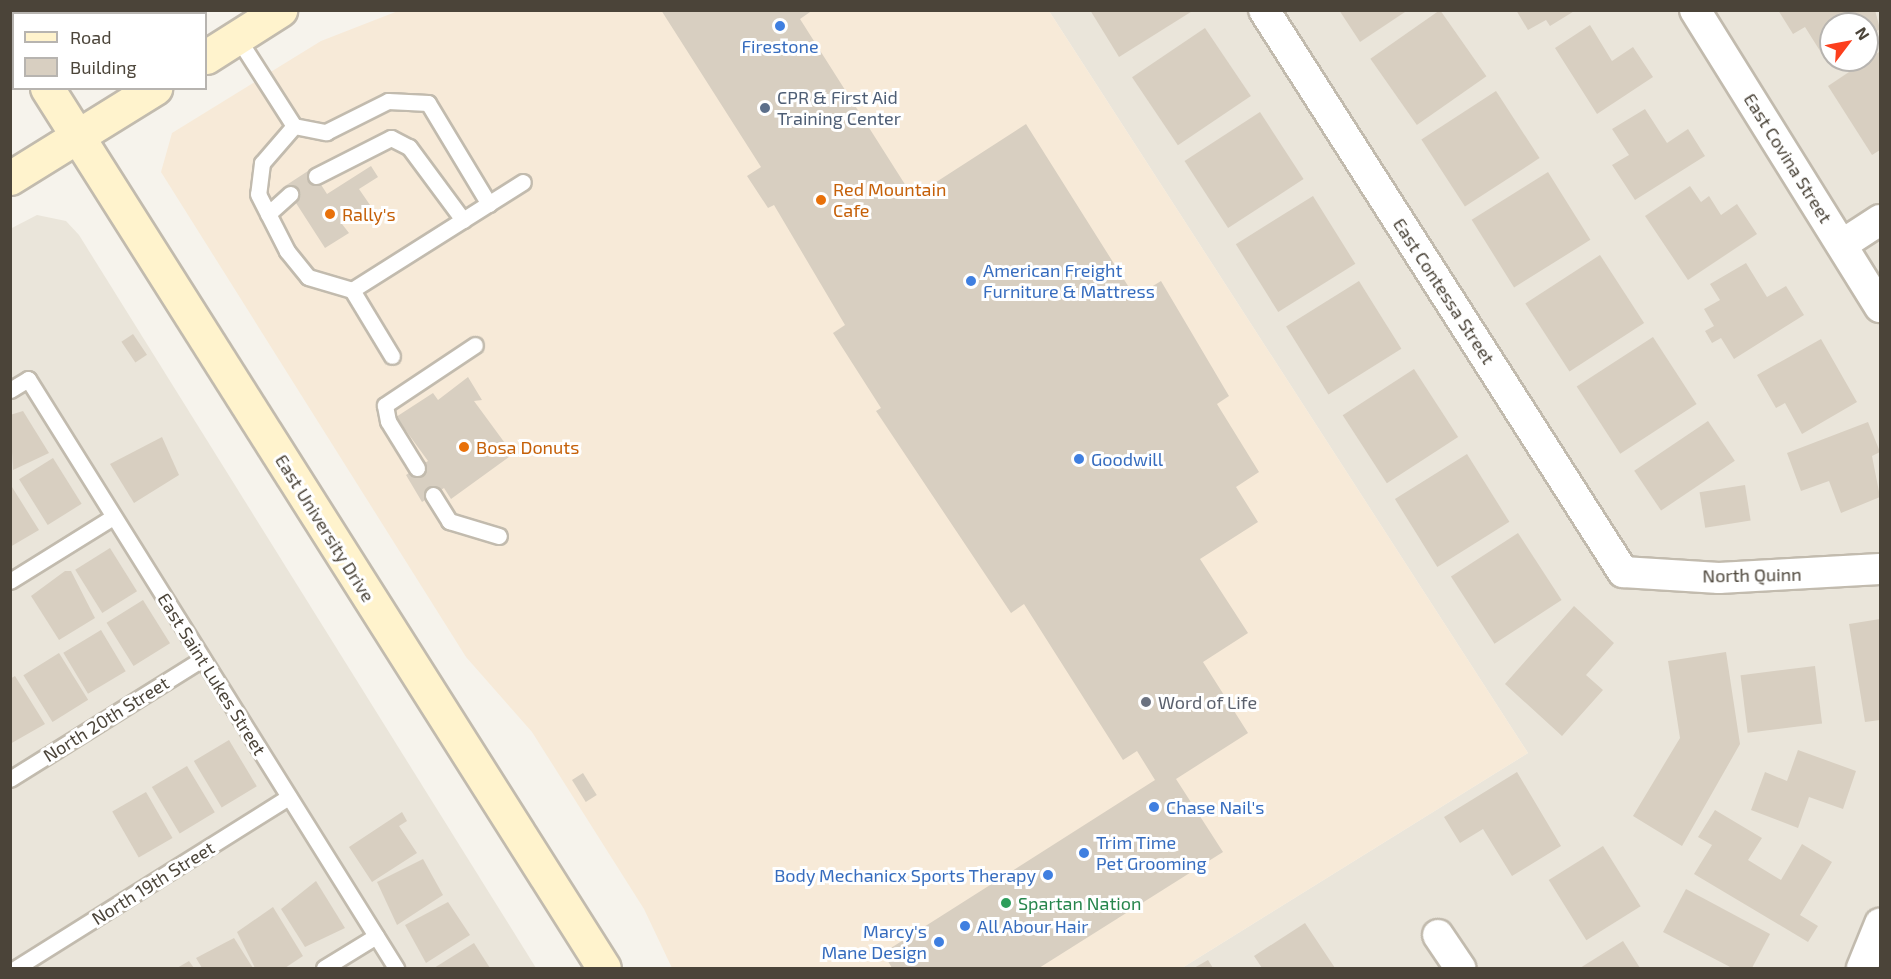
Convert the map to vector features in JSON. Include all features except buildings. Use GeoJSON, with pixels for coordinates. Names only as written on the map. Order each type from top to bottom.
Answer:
{"type":"FeatureCollection","features":[{"type":"Feature","properties":{"kind":"main road"},"geometry":{"type":"LineString","coordinates":[[207,56],[280,10]]}},
{"type":"Feature","properties":{"kind":"main road","name":"East University Drive"},"geometry":{"type":"LineString","coordinates":[[47,90],[604,969]]}},
{"type":"Feature","properties":{"kind":"main road"},"geometry":{"type":"LineString","coordinates":[[10,178],[152,90]]}},
{"type":"Feature","properties":{"kind":"street","name":"East Contessa Street"},"geometry":{"type":"LineString","coordinates":[[1264,10],[1623,572]]}},
{"type":"Feature","properties":{"kind":"street","name":"East Covina Street"},"geometry":{"type":"LineString","coordinates":[[1695,10],[1881,307]]}},
{"type":"Feature","properties":{"kind":"street"},"geometry":{"type":"LineString","coordinates":[[1842,244],[1881,220]]}},
{"type":"Feature","properties":{"kind":"street","name":"North Quinn"},"geometry":{"type":"LineString","coordinates":[[1623,572],[1719,578],[1881,569]]}},
{"type":"Feature","properties":{"kind":"street"},"geometry":{"type":"LineString","coordinates":[[1862,969],[1881,924]]}},
{"type":"Feature","properties":{"kind":"street"},"geometry":{"type":"LineString","coordinates":[[1438,934],[1460,969]]}},
{"type":"Feature","properties":{"kind":"lane"},"geometry":{"type":"LineString","coordinates":[[237,37],[294,126],[326,132],[388,101],[428,103],[489,204]]}},
{"type":"Feature","properties":{"kind":"lane"},"geometry":{"type":"LineString","coordinates":[[294,126],[262,163],[258,194],[308,277],[352,290],[393,356]]}},
{"type":"Feature","properties":{"kind":"lane"},"geometry":{"type":"LineString","coordinates":[[316,176],[391,138],[409,147],[463,220]]}},
{"type":"Feature","properties":{"kind":"lane"},"geometry":{"type":"LineString","coordinates":[[352,290],[524,182]]}},
{"type":"Feature","properties":{"kind":"lane"},"geometry":{"type":"LineString","coordinates":[[268,214],[290,194]]}},
{"type":"Feature","properties":{"kind":"lane"},"geometry":{"type":"LineString","coordinates":[[417,468],[388,421],[385,405],[475,345]]}},
{"type":"Feature","properties":{"kind":"lane","name":"East Saint Lukes Street"},"geometry":{"type":"LineString","coordinates":[[10,390],[28,380],[396,969]]}},
{"type":"Feature","properties":{"kind":"lane"},"geometry":{"type":"LineString","coordinates":[[433,495],[449,522],[499,536]]}},
{"type":"Feature","properties":{"kind":"lane"},"geometry":{"type":"LineString","coordinates":[[10,581],[114,517]]}},
{"type":"Feature","properties":{"kind":"lane","name":"North 20th Street"},"geometry":{"type":"LineString","coordinates":[[10,779],[202,659]]}},
{"type":"Feature","properties":{"kind":"lane","name":"North 19th Street"},"geometry":{"type":"LineString","coordinates":[[16,969],[290,797]]}},
{"type":"Feature","properties":{"kind":"lane"},"geometry":{"type":"LineString","coordinates":[[324,969],[376,936]]}},
{"type":"Feature","properties":{"kind":"shaded area"},"geometry":{"type":"Polygon","coordinates":[[[398,11],[1049,11],[1528,753],[1182,968],[672,968],[644,909],[532,732],[466,657],[161,172],[172,133],[321,41],[398,11]]]}},
{"type":"Feature","properties":{"kind":"shaded area"},"geometry":{"type":"Polygon","coordinates":[[[1049,11],[1880,11],[1880,968],[1182,968],[1528,753],[1049,11]]]}},
{"type":"Feature","properties":{"kind":"shaded area"},"geometry":{"type":"Polygon","coordinates":[[[37,215],[66,221],[79,235],[536,968],[11,968],[10,229],[37,215]]]}},
{"type":"Feature","properties":{"kind":"place","name":"Firestone"},"geometry":{"type":"Point","coordinates":[780,26]}},
{"type":"Feature","properties":{"kind":"place","name":"CPR & First Aid Training Center"},"geometry":{"type":"Point","coordinates":[765,108]}},
{"type":"Feature","properties":{"kind":"place","name":"Red Mountain Cafe"},"geometry":{"type":"Point","coordinates":[821,200]}},
{"type":"Feature","properties":{"kind":"place","name":"Rally's"},"geometry":{"type":"Point","coordinates":[330,214]}},
{"type":"Feature","properties":{"kind":"place","name":"American Freight Furniture & Mattress"},"geometry":{"type":"Point","coordinates":[971,281]}},
{"type":"Feature","properties":{"kind":"place","name":"Bosa Donuts"},"geometry":{"type":"Point","coordinates":[464,447]}},
{"type":"Feature","properties":{"kind":"place","name":"Goodwill"},"geometry":{"type":"Point","coordinates":[1079,459]}},
{"type":"Feature","properties":{"kind":"place","name":"Word of Life"},"geometry":{"type":"Point","coordinates":[1146,702]}},
{"type":"Feature","properties":{"kind":"place","name":"Chase Nail's"},"geometry":{"type":"Point","coordinates":[1154,807]}},
{"type":"Feature","properties":{"kind":"place","name":"Trim Time Pet Grooming"},"geometry":{"type":"Point","coordinates":[1084,853]}},
{"type":"Feature","properties":{"kind":"place","name":"Body Mechanicx Sports Therapy"},"geometry":{"type":"Point","coordinates":[1048,875]}},
{"type":"Feature","properties":{"kind":"place","name":"Spartan Nation"},"geometry":{"type":"Point","coordinates":[1006,903]}},
{"type":"Feature","properties":{"kind":"place","name":"All Abour Hair"},"geometry":{"type":"Point","coordinates":[965,926]}},
{"type":"Feature","properties":{"kind":"place","name":"Marcy's Mane Design"},"geometry":{"type":"Point","coordinates":[939,942]}}]}
